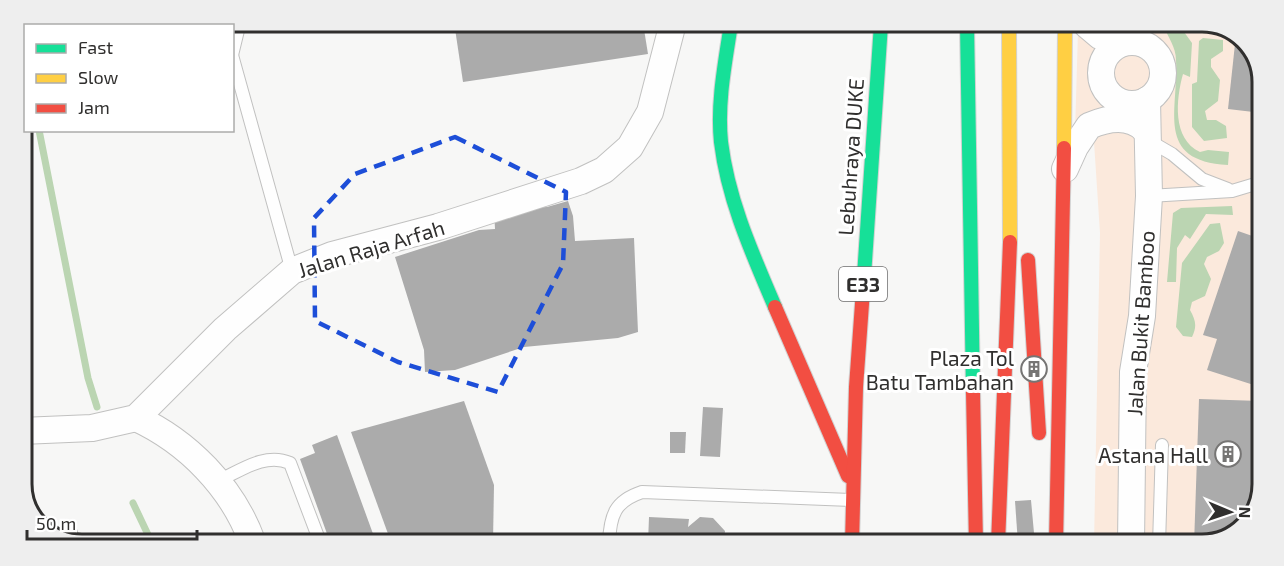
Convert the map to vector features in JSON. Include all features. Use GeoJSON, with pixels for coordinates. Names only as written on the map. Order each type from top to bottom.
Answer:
{"type":"FeatureCollection","features":[{"type":"Feature","properties":{"kind":"highway"},"geometry":{"type":"LineString","coordinates":[[730,32],[721,90],[721,130],[727,180],[734,207],[852,485]]}},
{"type":"Feature","properties":{"kind":"highway","name":"Lebuhraya DUKE"},"geometry":{"type":"LineString","coordinates":[[852,534],[856,387],[880,32]]}},
{"type":"Feature","properties":{"kind":"highway"},"geometry":{"type":"LineString","coordinates":[[967,32],[976,534]]}},
{"type":"Feature","properties":{"kind":"highway"},"geometry":{"type":"LineString","coordinates":[[999,534],[1007,404],[1011,94],[1009,32]]}},
{"type":"Feature","properties":{"kind":"highway"},"geometry":{"type":"LineString","coordinates":[[1056,534],[1063,290],[1065,32]]}},
{"type":"Feature","properties":{"kind":"highway"},"geometry":{"type":"LineString","coordinates":[[1011,94],[1025,225]]}},
{"type":"Feature","properties":{"kind":"highway"},"geometry":{"type":"LineString","coordinates":[[1027,248],[1040,446]]}},
{"type":"Feature","properties":{"kind":"highway"},"geometry":{"type":"LineString","coordinates":[[1042,489],[1046,534]]}},
{"type":"Feature","properties":{"kind":"street","name":"Jalan Raja Arfah"},"geometry":{"type":"LineString","coordinates":[[136,418],[225,329],[292,271],[332,255],[438,227],[581,181],[604,170],[630,147],[650,112],[671,32]]}},
{"type":"Feature","properties":{"kind":"street"},"geometry":{"type":"LineString","coordinates":[[1063,173],[1075,147],[1089,126],[1103,114],[1137,102],[1160,87],[1163,77],[1160,58],[1146,45],[1125,37],[1100,36],[1095,32]]}},
{"type":"Feature","properties":{"kind":"street"},"geometry":{"type":"LineString","coordinates":[[1125,37],[1106,57],[1101,74],[1109,93],[1137,102]]}},
{"type":"Feature","properties":{"kind":"street","name":"Jalan Bukit Bamboo"},"geometry":{"type":"LineString","coordinates":[[1131,534],[1132,372],[1142,316],[1149,196],[1148,136],[1137,102]]}},
{"type":"Feature","properties":{"kind":"street"},"geometry":{"type":"LineString","coordinates":[[1089,126],[1103,120],[1130,120],[1148,136]]}},
{"type":"Feature","properties":{"kind":"street"},"geometry":{"type":"LineString","coordinates":[[32,431],[92,428],[136,418],[185,448],[218,481],[244,520],[249,534]]}},
{"type":"Feature","properties":{"kind":"lane"},"geometry":{"type":"LineString","coordinates":[[234,47],[238,32]]}},
{"type":"Feature","properties":{"kind":"lane"},"geometry":{"type":"LineString","coordinates":[[234,62],[292,271]]}},
{"type":"Feature","properties":{"kind":"lane"},"geometry":{"type":"LineString","coordinates":[[1148,136],[1202,178],[1232,190]]}},
{"type":"Feature","properties":{"kind":"lane"},"geometry":{"type":"LineString","coordinates":[[1149,196],[1232,190],[1252,185]]}},
{"type":"Feature","properties":{"kind":"lane"},"geometry":{"type":"LineString","coordinates":[[1159,534],[1162,445]]}},
{"type":"Feature","properties":{"kind":"lane"},"geometry":{"type":"LineString","coordinates":[[218,481],[262,461],[278,458],[290,463],[317,534]]}},
{"type":"Feature","properties":{"kind":"lane"},"geometry":{"type":"LineString","coordinates":[[609,534],[609,520],[625,498],[642,492],[852,500]]}},
{"type":"Feature","properties":{"kind":"highlighted area"},"geometry":{"type":"Polygon","coordinates":[[[455,137],[566,192],[563,264],[498,392],[398,362],[315,321],[314,218],[355,174],[455,137]]]}},
{"type":"Feature","properties":{"kind":"shaded area"},"geometry":{"type":"Polygon","coordinates":[[[1078,32],[1212,32],[1235,44],[1244,54],[1250,66],[1252,79],[1252,494],[1240,517],[1230,526],[1215,533],[1094,534],[1100,233],[1094,142],[1096,110],[1075,133],[1078,32]],[[1098,53],[1090,68],[1090,89],[1096,94],[1098,53]]]}},
{"type":"Feature","properties":{"kind":"shaded area"},"geometry":{"type":"Polygon","coordinates":[[[1166,32],[1184,32],[1192,43],[1190,77],[1183,74],[1179,95],[1180,128],[1191,146],[1200,152],[1208,150],[1229,152],[1228,165],[1205,161],[1189,154],[1180,143],[1175,130],[1176,55],[1166,32]]]}},
{"type":"Feature","properties":{"kind":"shaded area"},"geometry":{"type":"Polygon","coordinates":[[[1203,38],[1223,40],[1223,51],[1211,59],[1211,67],[1220,80],[1218,101],[1205,111],[1207,120],[1216,120],[1226,126],[1227,138],[1204,141],[1192,127],[1192,84],[1197,82],[1199,41],[1203,38]]]}},
{"type":"Feature","properties":{"kind":"shaded area"},"geometry":{"type":"Polygon","coordinates":[[[1232,206],[1233,215],[1206,214],[1190,239],[1185,235],[1177,248],[1176,282],[1167,282],[1173,213],[1181,208],[1232,206]]]}},
{"type":"Feature","properties":{"kind":"shaded area"},"geometry":{"type":"Polygon","coordinates":[[[1220,223],[1224,243],[1219,251],[1207,257],[1204,264],[1211,279],[1205,296],[1192,302],[1190,310],[1195,320],[1195,327],[1192,337],[1183,336],[1176,327],[1182,263],[1210,224],[1220,223]]]}},
{"type":"Feature","properties":{"kind":"building"},"geometry":{"type":"Polygon","coordinates":[[[456,32],[644,32],[648,54],[463,82],[456,32]]]}},
{"type":"Feature","properties":{"kind":"building"},"geometry":{"type":"Polygon","coordinates":[[[1235,44],[1244,54],[1250,66],[1252,112],[1228,109],[1235,44]]]}},
{"type":"Feature","properties":{"kind":"building"},"geometry":{"type":"Polygon","coordinates":[[[568,201],[573,216],[575,241],[634,238],[638,332],[618,338],[524,347],[455,370],[425,372],[424,350],[395,257],[479,230],[495,229],[494,210],[547,207],[568,201]]]}},
{"type":"Feature","properties":{"kind":"building"},"geometry":{"type":"Polygon","coordinates":[[[1238,231],[1252,236],[1252,384],[1207,370],[1217,339],[1203,335],[1238,231]]]}},
{"type":"Feature","properties":{"kind":"building","name":"Astana Hall"},"geometry":{"type":"Polygon","coordinates":[[[1199,399],[1252,401],[1252,494],[1249,503],[1240,517],[1230,526],[1215,533],[1194,534],[1199,399]]]}},
{"type":"Feature","properties":{"kind":"building"},"geometry":{"type":"Polygon","coordinates":[[[464,401],[494,485],[493,534],[388,534],[351,432],[464,401]]]}},
{"type":"Feature","properties":{"kind":"building"},"geometry":{"type":"Polygon","coordinates":[[[703,407],[723,408],[720,457],[700,456],[703,407]]]}},
{"type":"Feature","properties":{"kind":"building"},"geometry":{"type":"Polygon","coordinates":[[[670,432],[686,432],[685,453],[670,453],[670,432]]]}},
{"type":"Feature","properties":{"kind":"building"},"geometry":{"type":"Polygon","coordinates":[[[337,435],[373,534],[327,534],[300,459],[315,453],[312,445],[337,435]]]}},
{"type":"Feature","properties":{"kind":"building"},"geometry":{"type":"Polygon","coordinates":[[[1031,500],[1034,534],[1017,534],[1015,501],[1031,500]]]}},
{"type":"Feature","properties":{"kind":"building"},"geometry":{"type":"Polygon","coordinates":[[[649,517],[689,519],[688,527],[700,517],[713,518],[725,531],[725,534],[648,534],[649,517]]]}},
{"type":"Feature","properties":{"kind":"building"},"geometry":{"type":"Polygon","coordinates":[[[75,523],[79,534],[72,534],[60,529],[75,523]]]}},
{"type":"Feature","properties":{"kind":"waterway"},"geometry":{"type":"LineString","coordinates":[[39,132],[88,378],[97,407]]}},
{"type":"Feature","properties":{"kind":"waterway"},"geometry":{"type":"LineString","coordinates":[[133,503],[148,534]]}},
{"type":"Feature","properties":{"kind":"traffic: fast"},"geometry":{"type":"LineString","coordinates":[[730,32],[721,98],[720,127],[724,164],[735,205],[775,307]]}},
{"type":"Feature","properties":{"kind":"traffic: fast"},"geometry":{"type":"LineString","coordinates":[[864,276],[880,32]]}},
{"type":"Feature","properties":{"kind":"traffic: fast"},"geometry":{"type":"LineString","coordinates":[[967,32],[973,391]]}},
{"type":"Feature","properties":{"kind":"traffic: slow"},"geometry":{"type":"LineString","coordinates":[[1009,32],[1010,242]]}},
{"type":"Feature","properties":{"kind":"traffic: slow"},"geometry":{"type":"LineString","coordinates":[[1064,148],[1065,32]]}},
{"type":"Feature","properties":{"kind":"traffic: jam"},"geometry":{"type":"LineString","coordinates":[[1056,534],[1064,148]]}},
{"type":"Feature","properties":{"kind":"traffic: jam"},"geometry":{"type":"LineString","coordinates":[[998,534],[1010,242]]}},
{"type":"Feature","properties":{"kind":"traffic: jam"},"geometry":{"type":"LineString","coordinates":[[1028,260],[1039,433]]}},
{"type":"Feature","properties":{"kind":"traffic: jam"},"geometry":{"type":"LineString","coordinates":[[852,534],[856,387],[864,276]]}},
{"type":"Feature","properties":{"kind":"traffic: jam"},"geometry":{"type":"LineString","coordinates":[[775,307],[848,476]]}},
{"type":"Feature","properties":{"kind":"traffic: jam"},"geometry":{"type":"LineString","coordinates":[[973,391],[976,534]]}},
{"type":"Feature","properties":{"kind":"place","name":"Plaza Tol Batu Tambahan"},"geometry":{"type":"Point","coordinates":[1034,369]}},
{"type":"Feature","properties":{"kind":"place","name":"Astana Hall"},"geometry":{"type":"Point","coordinates":[1228,454]}}]}
